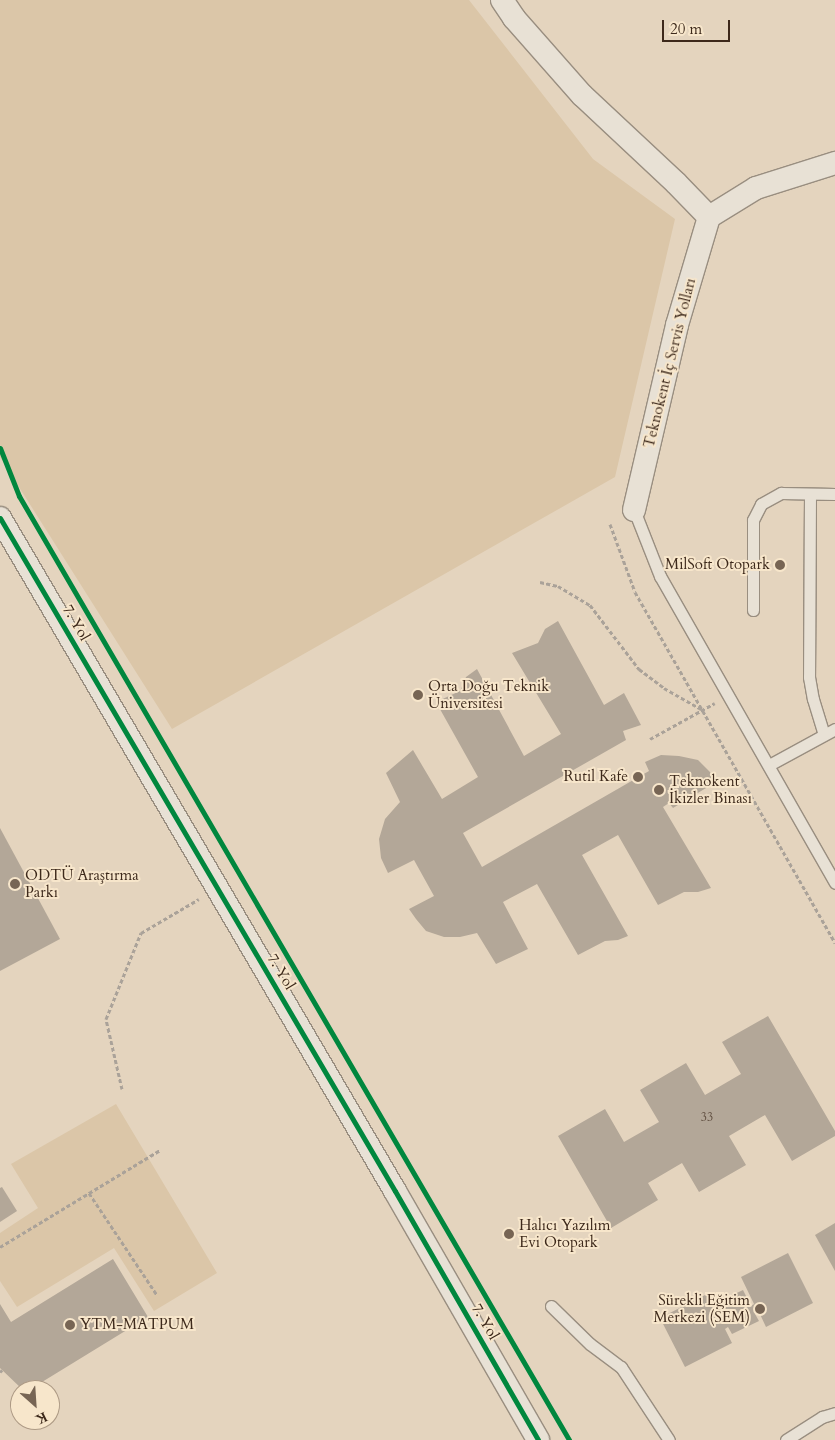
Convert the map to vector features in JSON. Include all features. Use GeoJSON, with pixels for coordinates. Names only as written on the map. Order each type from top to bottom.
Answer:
{"type":"FeatureCollection","features":[{"type":"Feature","properties":{"kind":"street"},"geometry":{"type":"LineString","coordinates":[[502,0],[514,18],[582,95],[676,183],[708,217],[756,188],[835,163]]}},
{"type":"Feature","properties":{"kind":"street","name":"Teknokent İç Servis Yolları"},"geometry":{"type":"LineString","coordinates":[[634,510],[677,325],[708,217]]}},
{"type":"Feature","properties":{"kind":"street","name":"7. Yol"},"geometry":{"type":"LineString","coordinates":[[0,518],[538,1440]]}},
{"type":"Feature","properties":{"kind":"lane"},"geometry":{"type":"LineString","coordinates":[[753,610],[753,520],[756,512],[762,504],[774,495],[781,493],[835,494]]}},
{"type":"Feature","properties":{"kind":"lane"},"geometry":{"type":"LineString","coordinates":[[769,765],[830,732],[813,700],[809,677],[810,494]]}},
{"type":"Feature","properties":{"kind":"lane"},"geometry":{"type":"LineString","coordinates":[[634,510],[660,576],[835,883]]}},
{"type":"Feature","properties":{"kind":"lane"},"geometry":{"type":"LineString","coordinates":[[551,1306],[590,1344],[621,1367],[669,1440]]}},
{"type":"Feature","properties":{"kind":"lane"},"geometry":{"type":"LineString","coordinates":[[786,1440],[822,1417],[835,1413]]}},
{"type":"Feature","properties":{"kind":"path"},"geometry":{"type":"LineString","coordinates":[[610,524],[635,592],[835,943]]}},
{"type":"Feature","properties":{"kind":"path"},"geometry":{"type":"LineString","coordinates":[[540,582],[558,586],[590,605],[639,669],[664,688],[702,710]]}},
{"type":"Feature","properties":{"kind":"path"},"geometry":{"type":"LineString","coordinates":[[650,739],[729,695]]}},
{"type":"Feature","properties":{"kind":"path"},"geometry":{"type":"LineString","coordinates":[[122,1089],[106,1019],[141,933],[217,888]]}},
{"type":"Feature","properties":{"kind":"path"},"geometry":{"type":"LineString","coordinates":[[0,1248],[160,1150]]}},
{"type":"Feature","properties":{"kind":"path"},"geometry":{"type":"LineString","coordinates":[[89,1193],[157,1296]]}},
{"type":"Feature","properties":{"kind":"shaded area"},"geometry":{"type":"Polygon","coordinates":[[[0,0],[469,0],[593,159],[675,219],[615,477],[172,729],[0,457],[0,0]]]}},
{"type":"Feature","properties":{"kind":"shaded area"},"geometry":{"type":"Polygon","coordinates":[[[116,1104],[217,1273],[154,1311],[114,1248],[17,1307],[0,1281],[0,1233],[38,1208],[11,1164],[116,1104]]]}},
{"type":"Feature","properties":{"kind":"building","name":"Teknokent İkizler Binası"},"geometry":{"type":"Polygon","coordinates":[[[558,621],[604,705],[624,693],[641,725],[623,731],[626,740],[463,833],[482,867],[649,771],[645,762],[661,755],[679,756],[698,760],[710,772],[716,782],[673,808],[669,803],[663,807],[711,888],[698,892],[684,892],[658,905],[618,835],[582,855],[628,936],[618,940],[605,941],[578,955],[537,884],[503,902],[528,949],[496,964],[477,933],[460,937],[444,937],[426,931],[416,919],[409,909],[434,896],[414,860],[388,873],[381,858],[379,839],[385,819],[400,802],[386,773],[413,750],[442,799],[478,777],[436,702],[460,691],[466,677],[477,669],[524,756],[561,734],[512,653],[538,643],[545,629],[558,621]]]}},
{"type":"Feature","properties":{"kind":"building","name":"ODTÜ Araştırma Parkı"},"geometry":{"type":"Polygon","coordinates":[[[0,828],[60,939],[0,971],[0,828]]]}},
{"type":"Feature","properties":{"kind":"building"},"geometry":{"type":"Polygon","coordinates":[[[768,1016],[835,1131],[835,1136],[792,1161],[765,1115],[729,1136],[746,1165],[699,1192],[682,1163],[648,1183],[658,1200],[611,1228],[558,1136],[605,1109],[624,1142],[659,1122],[640,1090],[686,1063],[705,1095],[741,1074],[722,1042],[768,1016]]]}},
{"type":"Feature","properties":{"kind":"building"},"geometry":{"type":"Polygon","coordinates":[[[2,1187],[17,1211],[0,1222],[0,1188],[2,1187]]]}},
{"type":"Feature","properties":{"kind":"building"},"geometry":{"type":"Polygon","coordinates":[[[835,1223],[835,1271],[815,1235],[835,1223]]]}},
{"type":"Feature","properties":{"kind":"building","name":"Sürekli Eğitim Merkezi (SEM)"},"geometry":{"type":"Polygon","coordinates":[[[788,1253],[813,1303],[766,1327],[759,1312],[755,1314],[759,1321],[732,1334],[728,1327],[725,1329],[732,1343],[685,1367],[660,1318],[707,1294],[721,1321],[724,1319],[716,1303],[743,1290],[751,1306],[754,1304],[741,1277],[788,1253]]]}},
{"type":"Feature","properties":{"kind":"building","name":"YTM-MATPUM"},"geometry":{"type":"Polygon","coordinates":[[[113,1259],[148,1317],[45,1380],[13,1380],[0,1368],[0,1304],[11,1322],[113,1259]]]}},
{"type":"Feature","properties":{"kind":"cycle path"},"geometry":{"type":"LineString","coordinates":[[0,448],[19,496],[569,1440]]}},
{"type":"Feature","properties":{"kind":"cycle path"},"geometry":{"type":"LineString","coordinates":[[0,518],[395,1191],[538,1440]]}},
{"type":"Feature","properties":{"kind":"place","name":"MilSoft Otopark"},"geometry":{"type":"Point","coordinates":[780,565]}},
{"type":"Feature","properties":{"kind":"place","name":"Orta Doğu Teknik Üniversitesi"},"geometry":{"type":"Point","coordinates":[418,695]}},
{"type":"Feature","properties":{"kind":"place","name":"Rutil Kafe"},"geometry":{"type":"Point","coordinates":[638,777]}},
{"type":"Feature","properties":{"kind":"place","name":"Teknokent İkizler Binası"},"geometry":{"type":"Point","coordinates":[659,790]}},
{"type":"Feature","properties":{"kind":"place","name":"ODTÜ Araştırma Parkı"},"geometry":{"type":"Point","coordinates":[15,884]}},
{"type":"Feature","properties":{"kind":"place","name":"Halıcı Yazılım Evi Otopark"},"geometry":{"type":"Point","coordinates":[509,1234]}},
{"type":"Feature","properties":{"kind":"place","name":"Sürekli Eğitim Merkezi (SEM)"},"geometry":{"type":"Point","coordinates":[760,1309]}},
{"type":"Feature","properties":{"kind":"place","name":"YTM-MATPUM"},"geometry":{"type":"Point","coordinates":[70,1325]}}]}
